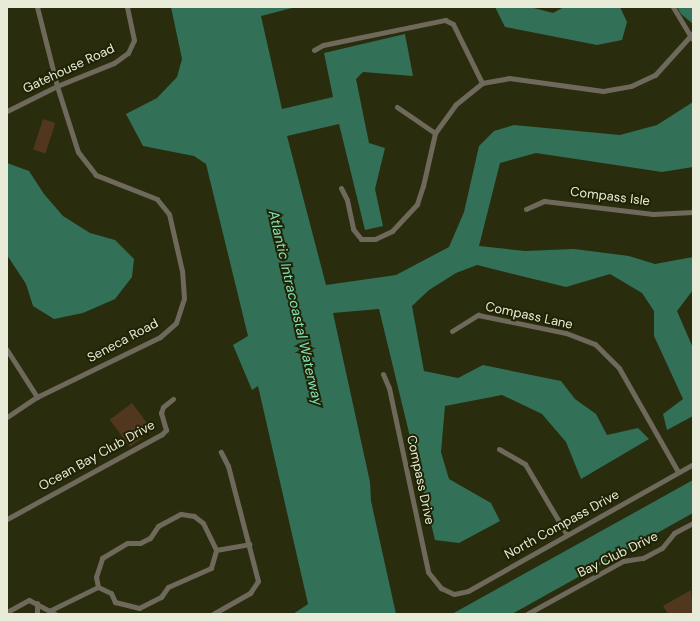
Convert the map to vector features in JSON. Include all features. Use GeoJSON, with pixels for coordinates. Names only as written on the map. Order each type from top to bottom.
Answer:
{"type":"FeatureCollection","features":[{"type":"Feature","properties":{"kind":"street","name":"Seneca Road"},"geometry":{"type":"LineString","coordinates":[[7,417],[37,397],[160,337],[176,323],[184,298],[182,272],[169,214],[157,199],[96,175],[78,152],[56,86],[37,7]]}},
{"type":"Feature","properties":{"kind":"street","name":"Gatehouse Road"},"geometry":{"type":"LineString","coordinates":[[7,111],[56,86],[114,63],[128,53],[134,40],[127,7]]}},
{"type":"Feature","properties":{"kind":"street"},"geometry":{"type":"LineString","coordinates":[[341,188],[347,200],[353,229],[361,239],[375,239],[392,231],[417,204],[435,133],[455,105],[482,83],[509,78],[603,91],[631,86],[655,75],[692,36],[673,7]]}},
{"type":"Feature","properties":{"kind":"street"},"geometry":{"type":"LineString","coordinates":[[314,50],[323,45],[445,20],[453,24],[482,83]]}},
{"type":"Feature","properties":{"kind":"street"},"geometry":{"type":"LineString","coordinates":[[397,107],[435,133]]}},
{"type":"Feature","properties":{"kind":"street","name":"Compass Isle"},"geometry":{"type":"LineString","coordinates":[[526,209],[544,201],[653,214],[693,212]]}},
{"type":"Feature","properties":{"kind":"street","name":"Compass Lane"},"geometry":{"type":"LineString","coordinates":[[452,331],[478,316],[566,333],[595,344],[620,368],[678,472]]}},
{"type":"Feature","properties":{"kind":"street"},"geometry":{"type":"LineString","coordinates":[[7,350],[37,397]]}},
{"type":"Feature","properties":{"kind":"street","name":"Compass Drive"},"geometry":{"type":"LineString","coordinates":[[383,374],[389,388],[428,572],[441,588]]}},
{"type":"Feature","properties":{"kind":"street","name":"Ocean Bay Club Drive"},"geometry":{"type":"LineString","coordinates":[[7,519],[162,434],[166,430],[161,413],[163,407],[173,399]]}},
{"type":"Feature","properties":{"kind":"street"},"geometry":{"type":"LineString","coordinates":[[499,449],[525,464],[567,535]]}},
{"type":"Feature","properties":{"kind":"street"},"geometry":{"type":"LineString","coordinates":[[213,614],[250,593],[258,581],[228,466],[220,452]]}},
{"type":"Feature","properties":{"kind":"street","name":"North Compass Drive"},"geometry":{"type":"LineString","coordinates":[[441,588],[454,594],[468,591],[693,464]]}},
{"type":"Feature","properties":{"kind":"street"},"geometry":{"type":"LineString","coordinates":[[181,514],[194,516],[203,523],[216,550],[211,568],[168,588],[161,597],[139,608],[115,602],[111,593],[98,587],[96,577],[102,558],[127,543],[140,543],[150,538],[158,526],[181,514]]}},
{"type":"Feature","properties":{"kind":"street","name":"Bay Club Drive"},"geometry":{"type":"LineString","coordinates":[[527,614],[623,562],[643,558],[670,541],[674,533],[693,523]]}},
{"type":"Feature","properties":{"kind":"street"},"geometry":{"type":"LineString","coordinates":[[216,550],[249,544]]}},
{"type":"Feature","properties":{"kind":"street"},"geometry":{"type":"LineString","coordinates":[[7,612],[29,600],[53,612],[98,587]]}},
{"type":"Feature","properties":{"kind":"street"},"geometry":{"type":"LineString","coordinates":[[37,603],[38,614]]}},
{"type":"Feature","properties":{"kind":"shaded area"},"geometry":{"type":"Polygon","coordinates":[[[43,119],[55,123],[45,153],[33,149],[43,119]]]}},
{"type":"Feature","properties":{"kind":"shaded area"},"geometry":{"type":"Polygon","coordinates":[[[132,403],[152,430],[130,447],[110,420],[132,403]]]}},
{"type":"Feature","properties":{"kind":"shaded area"},"geometry":{"type":"Polygon","coordinates":[[[691,590],[693,614],[668,614],[663,606],[691,590]]]}},
{"type":"Feature","properties":{"kind":"water","name":"Atlantic Intracoastal Waterway"},"geometry":{"type":"Polygon","coordinates":[[[171,7],[296,7],[261,16],[282,109],[333,97],[324,53],[405,34],[413,76],[363,72],[356,79],[369,143],[385,148],[375,189],[383,226],[365,230],[339,124],[287,136],[326,285],[396,275],[449,247],[464,212],[479,146],[494,131],[514,125],[620,135],[657,125],[693,102],[693,167],[662,172],[536,153],[500,163],[479,246],[525,251],[574,249],[629,256],[655,264],[693,257],[693,290],[677,311],[693,348],[693,416],[667,430],[663,414],[683,399],[654,336],[654,311],[642,293],[610,274],[566,287],[477,265],[456,273],[429,290],[412,306],[424,371],[458,378],[483,365],[561,381],[575,399],[596,414],[607,435],[638,428],[649,439],[581,479],[566,442],[542,414],[502,395],[445,406],[441,452],[449,479],[491,503],[500,521],[459,543],[435,540],[379,309],[333,313],[370,482],[371,501],[396,614],[293,614],[308,604],[258,386],[252,390],[233,345],[248,336],[206,164],[194,156],[143,146],[126,114],[157,98],[177,77],[182,59],[171,7]]]}},
{"type":"Feature","properties":{"kind":"water"},"geometry":{"type":"Polygon","coordinates":[[[495,7],[530,7],[553,13],[564,7],[620,7],[627,22],[622,40],[597,45],[505,27],[495,7]]]}},
{"type":"Feature","properties":{"kind":"water"},"geometry":{"type":"Polygon","coordinates":[[[677,7],[693,7],[693,24],[681,14],[677,7]]]}},
{"type":"Feature","properties":{"kind":"water"},"geometry":{"type":"Polygon","coordinates":[[[7,163],[29,171],[44,194],[63,216],[90,233],[115,240],[134,259],[132,277],[115,299],[83,313],[54,319],[33,306],[26,284],[7,255],[7,163]]]}},
{"type":"Feature","properties":{"kind":"water"},"geometry":{"type":"Polygon","coordinates":[[[693,480],[693,513],[512,614],[452,614],[693,480]]]}}]}
